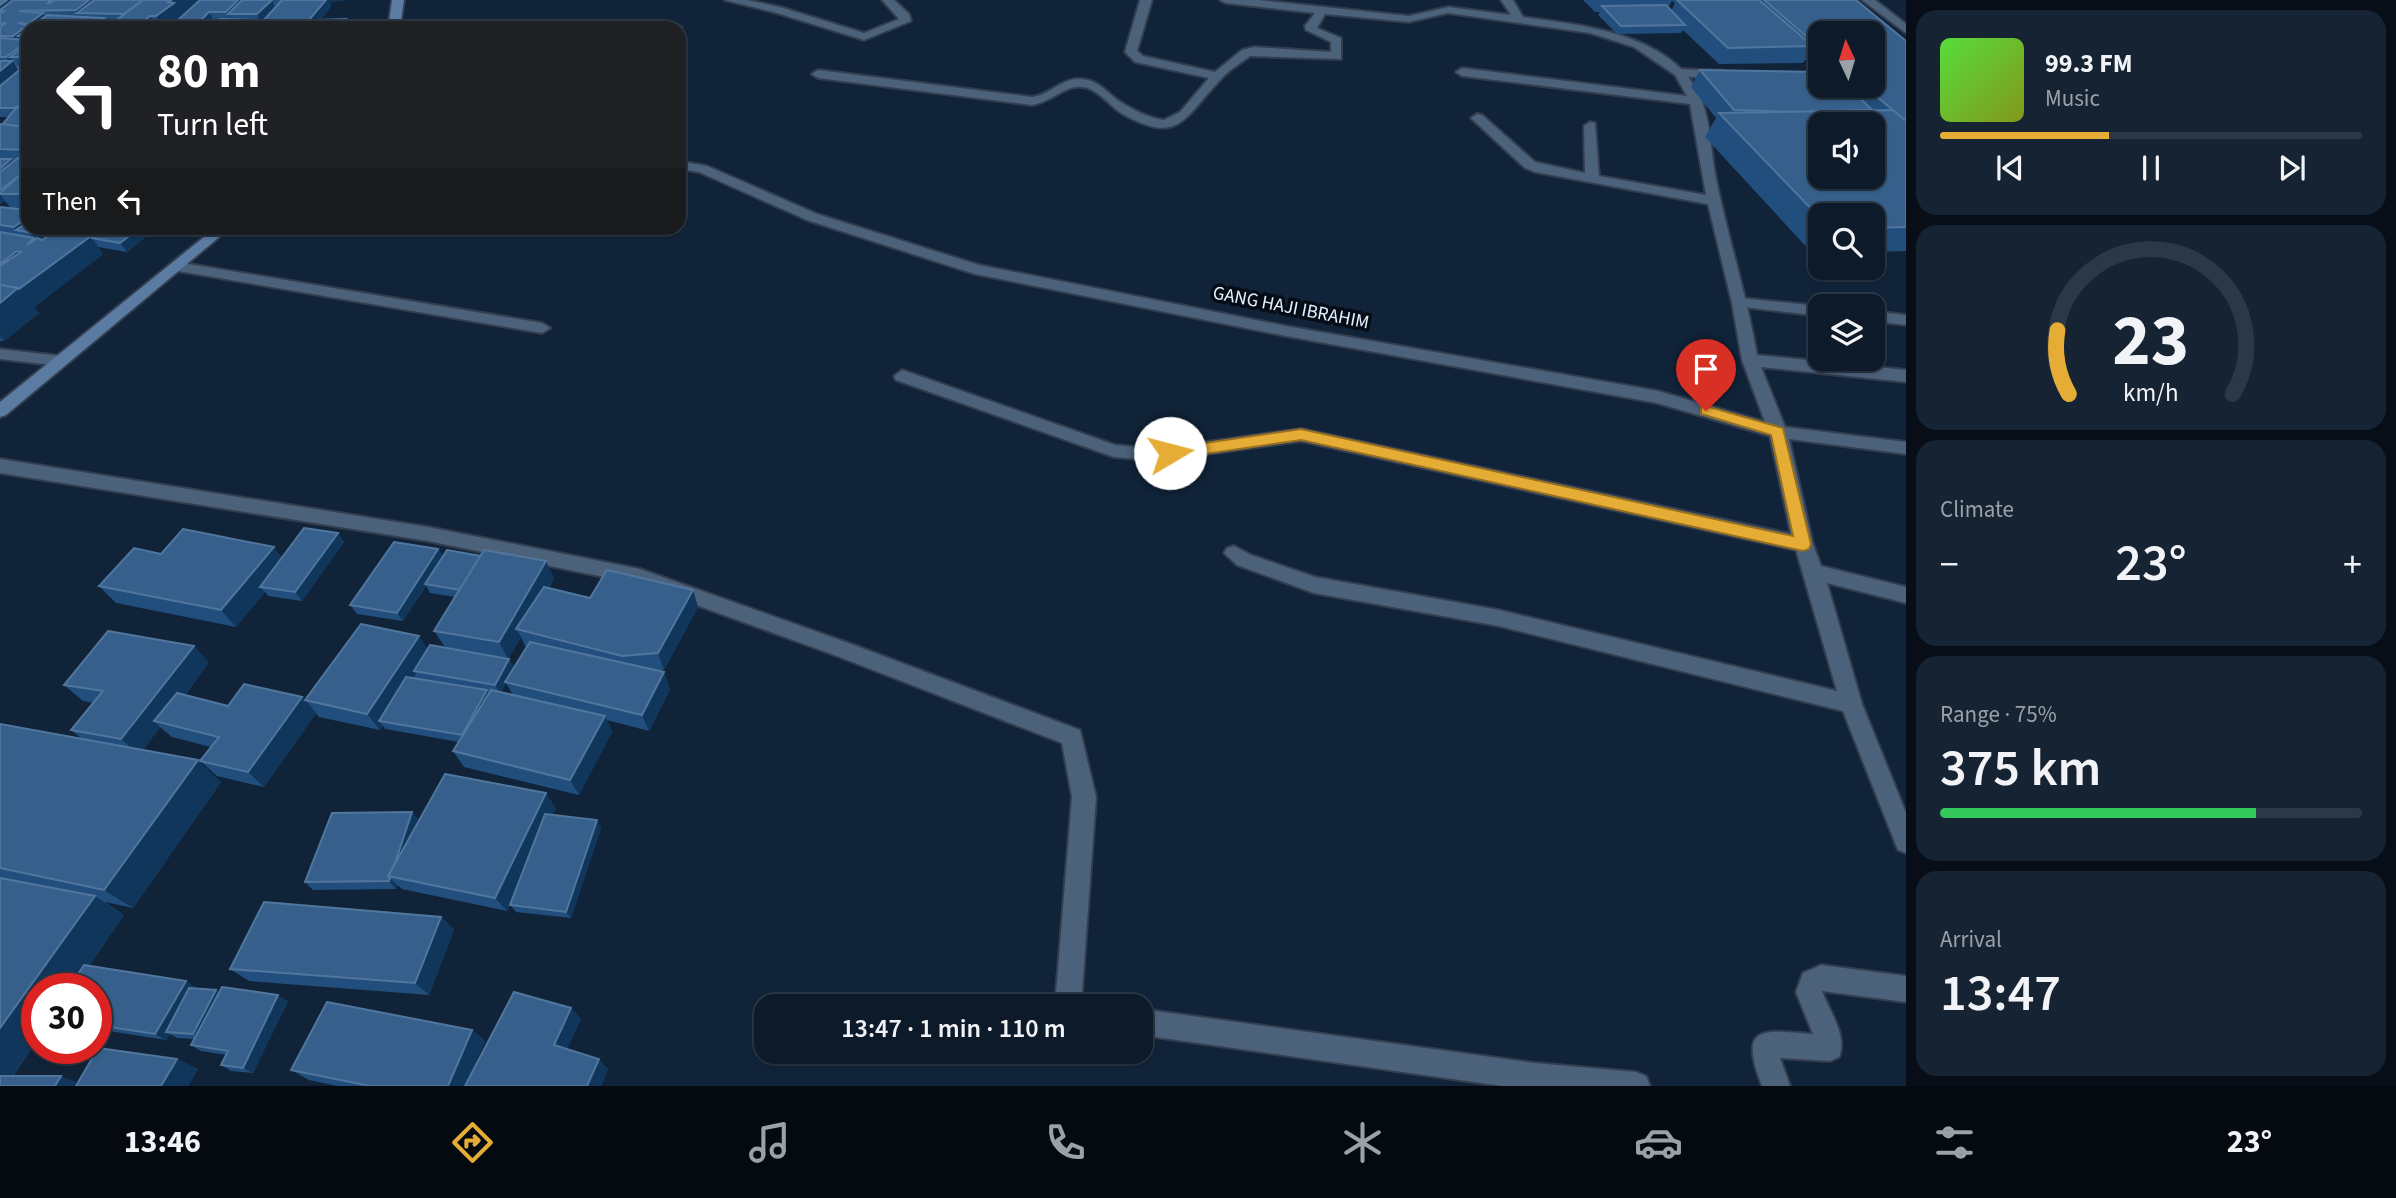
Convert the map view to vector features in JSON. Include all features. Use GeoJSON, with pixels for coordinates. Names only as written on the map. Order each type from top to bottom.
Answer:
{"type":"FeatureCollection","features":[{"type":"Feature","properties":{"kind":"main road"},"geometry":{"type":"LineString","coordinates":[[395,21],[398,0]]}},
{"type":"Feature","properties":{"kind":"main road"},"geometry":{"type":"LineString","coordinates":[[0,411],[215,235]]}},
{"type":"Feature","properties":{"kind":"street"},"geometry":{"type":"LineString","coordinates":[[731,0],[780,10],[864,37],[905,21],[905,16],[888,0]]}},
{"type":"Feature","properties":{"kind":"street"},"geometry":{"type":"LineString","coordinates":[[1146,0],[1131,52],[1134,56],[1217,76]]}},
{"type":"Feature","properties":{"kind":"street"},"geometry":{"type":"LineString","coordinates":[[1226,0],[1321,12],[1409,19],[1448,10]]}},
{"type":"Feature","properties":{"kind":"street"},"geometry":{"type":"LineString","coordinates":[[1507,0],[1518,18]]}},
{"type":"Feature","properties":{"kind":"street"},"geometry":{"type":"LineString","coordinates":[[1868,0],[1906,30]]}},
{"type":"Feature","properties":{"kind":"street"},"geometry":{"type":"LineString","coordinates":[[1430,3],[1448,10],[1518,18],[1612,34],[1639,45],[1680,73],[1696,101],[1709,180],[1740,303],[1750,360],[1778,432],[1803,544],[1814,572],[1851,705],[1906,842]]}},
{"type":"Feature","properties":{"kind":"street"},"geometry":{"type":"LineString","coordinates":[[818,74],[1031,101],[1046,100],[1065,84],[1084,83],[1099,89],[1115,105],[1161,125],[1179,121],[1217,76],[1246,53],[1254,51],[1327,58],[1337,56],[1337,40],[1312,30],[1311,26],[1321,12]]}},
{"type":"Feature","properties":{"kind":"street"},"geometry":{"type":"LineString","coordinates":[[0,68],[21,69]]}},
{"type":"Feature","properties":{"kind":"street"},"geometry":{"type":"LineString","coordinates":[[1462,72],[1696,101]]}},
{"type":"Feature","properties":{"kind":"street"},"geometry":{"type":"LineString","coordinates":[[1680,73],[1733,75]]}},
{"type":"Feature","properties":{"kind":"street"},"geometry":{"type":"LineString","coordinates":[[1477,118],[1530,165],[1551,173],[1715,201]]}},
{"type":"Feature","properties":{"kind":"street"},"geometry":{"type":"LineString","coordinates":[[1590,126],[1592,179]]}},
{"type":"Feature","properties":{"kind":"street","name":"GANG HAJI IBRAHIM"},"geometry":{"type":"LineString","coordinates":[[686,166],[702,169],[812,217],[975,269],[1286,331],[1658,397],[1778,432],[1906,448]]}},
{"type":"Feature","properties":{"kind":"street"},"geometry":{"type":"LineString","coordinates":[[177,267],[542,328]]}},
{"type":"Feature","properties":{"kind":"street"},"geometry":{"type":"LineString","coordinates":[[1740,303],[1808,310]]}},
{"type":"Feature","properties":{"kind":"street"},"geometry":{"type":"LineString","coordinates":[[1885,318],[1906,320]]}},
{"type":"Feature","properties":{"kind":"street"},"geometry":{"type":"LineString","coordinates":[[0,354],[61,361]]}},
{"type":"Feature","properties":{"kind":"street"},"geometry":{"type":"LineString","coordinates":[[1750,360],[1906,376]]}},
{"type":"Feature","properties":{"kind":"street"},"geometry":{"type":"LineString","coordinates":[[902,376],[1114,451],[1156,455],[1301,435],[1803,544]]}},
{"type":"Feature","properties":{"kind":"street"},"geometry":{"type":"LineString","coordinates":[[0,466],[428,534],[640,577],[844,650],[1072,737],[1084,797],[1069,994]]}},
{"type":"Feature","properties":{"kind":"street"},"geometry":{"type":"LineString","coordinates":[[1234,554],[1314,585],[1499,618],[1851,705]]}},
{"type":"Feature","properties":{"kind":"street"},"geometry":{"type":"LineString","coordinates":[[1814,572],[1906,595]]}},
{"type":"Feature","properties":{"kind":"street"},"geometry":{"type":"LineString","coordinates":[[1776,1086],[1767,1063],[1765,1047],[1768,1044],[1830,1048],[1827,1034],[1809,992],[1812,982],[1821,978],[1906,989]]}},
{"type":"Feature","properties":{"kind":"street"},"geometry":{"type":"LineString","coordinates":[[1153,1024],[1522,1075],[1636,1086]]}},
{"type":"Feature","properties":{"kind":"building"},"geometry":{"type":"Polygon","coordinates":[[[13,0],[51,0],[50,3],[54,0],[89,0],[76,10],[19,11],[43,13],[32,21],[18,23],[21,24],[21,30],[13,36],[0,36],[0,27],[6,23],[0,24],[0,14],[4,11],[0,10],[13,0]]]}},
{"type":"Feature","properties":{"kind":"building"},"geometry":{"type":"Polygon","coordinates":[[[94,0],[143,0],[124,14],[77,13],[94,0]]]}},
{"type":"Feature","properties":{"kind":"building"},"geometry":{"type":"Polygon","coordinates":[[[143,0],[172,0],[168,2],[174,3],[144,21],[115,21],[143,0]]]}},
{"type":"Feature","properties":{"kind":"building"},"geometry":{"type":"Polygon","coordinates":[[[200,0],[238,0],[226,12],[209,12],[200,21],[178,20],[200,0]]]}},
{"type":"Feature","properties":{"kind":"building"},"geometry":{"type":"Polygon","coordinates":[[[242,0],[272,0],[257,14],[228,14],[242,0]]]}},
{"type":"Feature","properties":{"kind":"building"},"geometry":{"type":"Polygon","coordinates":[[[282,0],[326,0],[308,21],[263,21],[282,0]]]}},
{"type":"Feature","properties":{"kind":"building"},"geometry":{"type":"Polygon","coordinates":[[[1677,0],[1759,0],[1808,42],[1808,46],[1728,48],[1677,0]]]}},
{"type":"Feature","properties":{"kind":"building"},"geometry":{"type":"Polygon","coordinates":[[[1764,0],[1856,0],[1882,21],[1808,21],[1808,38],[1764,0]]]}},
{"type":"Feature","properties":{"kind":"building"},"geometry":{"type":"Polygon","coordinates":[[[1666,5],[1685,25],[1621,26],[1602,6],[1666,5]]]}},
{"type":"Feature","properties":{"kind":"building"},"geometry":{"type":"Polygon","coordinates":[[[47,15],[104,18],[100,21],[39,21],[47,15]]]}},
{"type":"Feature","properties":{"kind":"building"},"geometry":{"type":"Polygon","coordinates":[[[220,19],[253,20],[252,21],[218,21],[220,19]]]}},
{"type":"Feature","properties":{"kind":"building"},"geometry":{"type":"Polygon","coordinates":[[[346,19],[345,21],[316,20],[346,19]]]}},
{"type":"Feature","properties":{"kind":"building"},"geometry":{"type":"Polygon","coordinates":[[[1885,24],[1906,41],[1906,121],[1878,98],[1885,98],[1885,24]]]}},
{"type":"Feature","properties":{"kind":"building"},"geometry":{"type":"Polygon","coordinates":[[[0,38],[21,40],[21,46],[6,57],[0,57],[0,38]]]}},
{"type":"Feature","properties":{"kind":"building"},"geometry":{"type":"Polygon","coordinates":[[[21,48],[21,57],[10,57],[21,48]]]}},
{"type":"Feature","properties":{"kind":"building"},"geometry":{"type":"Polygon","coordinates":[[[0,61],[12,61],[0,71],[0,61]]]}},
{"type":"Feature","properties":{"kind":"building"},"geometry":{"type":"Polygon","coordinates":[[[21,69],[21,105],[0,108],[0,86],[21,69]]]}},
{"type":"Feature","properties":{"kind":"building"},"geometry":{"type":"Polygon","coordinates":[[[1700,70],[1808,72],[1808,98],[1860,98],[1872,110],[1799,112],[1734,110],[1700,70]]]}},
{"type":"Feature","properties":{"kind":"building"},"geometry":{"type":"Polygon","coordinates":[[[16,108],[21,108],[21,126],[2,125],[16,108]]]}},
{"type":"Feature","properties":{"kind":"building"},"geometry":{"type":"Polygon","coordinates":[[[1893,110],[1906,121],[1906,227],[1885,228],[1885,203],[1808,203],[1808,206],[1719,113],[1893,110]]]}},
{"type":"Feature","properties":{"kind":"building"},"geometry":{"type":"Polygon","coordinates":[[[0,124],[21,126],[21,150],[0,149],[0,124]]]}},
{"type":"Feature","properties":{"kind":"building"},"geometry":{"type":"Polygon","coordinates":[[[21,158],[21,174],[0,190],[0,172],[21,158]]]}},
{"type":"Feature","properties":{"kind":"building"},"geometry":{"type":"Polygon","coordinates":[[[0,159],[11,159],[0,169],[0,159]]]}},
{"type":"Feature","properties":{"kind":"building"},"geometry":{"type":"Polygon","coordinates":[[[21,174],[21,194],[0,193],[21,174]]]}},
{"type":"Feature","properties":{"kind":"building"},"geometry":{"type":"Polygon","coordinates":[[[0,207],[21,209],[21,222],[14,227],[0,225],[0,207]]]}},
{"type":"Feature","properties":{"kind":"building"},"geometry":{"type":"Polygon","coordinates":[[[0,232],[34,238],[27,245],[37,238],[42,240],[49,235],[91,236],[19,289],[0,285],[0,266],[21,252],[17,251],[0,264],[0,232]]]}},
{"type":"Feature","properties":{"kind":"building"},"geometry":{"type":"Polygon","coordinates":[[[86,235],[131,235],[120,243],[86,235]]]}},
{"type":"Feature","properties":{"kind":"building"},"geometry":{"type":"Polygon","coordinates":[[[0,285],[18,288],[0,303],[0,285]]]}},
{"type":"Feature","properties":{"kind":"building"},"geometry":{"type":"Polygon","coordinates":[[[304,528],[338,533],[295,592],[260,587],[304,528]]]}},
{"type":"Feature","properties":{"kind":"building"},"geometry":{"type":"Polygon","coordinates":[[[183,529],[274,547],[221,610],[99,586],[134,548],[161,554],[183,529]]]}},
{"type":"Feature","properties":{"kind":"building"},"geometry":{"type":"Polygon","coordinates":[[[394,542],[438,549],[397,613],[350,605],[394,542]]]}},
{"type":"Feature","properties":{"kind":"building"},"geometry":{"type":"Polygon","coordinates":[[[447,550],[481,556],[460,590],[425,584],[447,550]]]}},
{"type":"Feature","properties":{"kind":"building"},"geometry":{"type":"Polygon","coordinates":[[[484,550],[546,561],[499,642],[434,631],[484,550]]]}},
{"type":"Feature","properties":{"kind":"building"},"geometry":{"type":"Polygon","coordinates":[[[607,570],[693,590],[658,653],[622,656],[516,629],[544,587],[590,598],[607,570]]]}},
{"type":"Feature","properties":{"kind":"building"},"geometry":{"type":"Polygon","coordinates":[[[361,624],[419,636],[367,714],[305,700],[361,624]]]}},
{"type":"Feature","properties":{"kind":"building"},"geometry":{"type":"Polygon","coordinates":[[[108,631],[194,646],[121,739],[71,730],[103,691],[64,685],[108,631]]]}},
{"type":"Feature","properties":{"kind":"building"},"geometry":{"type":"Polygon","coordinates":[[[530,642],[664,672],[642,715],[505,682],[530,642]]]}},
{"type":"Feature","properties":{"kind":"building"},"geometry":{"type":"Polygon","coordinates":[[[430,645],[509,659],[495,685],[414,671],[430,645]]]}},
{"type":"Feature","properties":{"kind":"building"},"geometry":{"type":"Polygon","coordinates":[[[406,677],[487,690],[462,735],[379,721],[406,677]]]}},
{"type":"Feature","properties":{"kind":"building"},"geometry":{"type":"Polygon","coordinates":[[[244,684],[302,697],[248,772],[200,761],[219,737],[154,721],[177,693],[228,706],[244,684]]]}},
{"type":"Feature","properties":{"kind":"building"},"geometry":{"type":"Polygon","coordinates":[[[491,690],[605,716],[570,780],[453,751],[491,690]]]}},
{"type":"Feature","properties":{"kind":"building"},"geometry":{"type":"Polygon","coordinates":[[[0,724],[198,760],[104,890],[0,868],[0,724]]]}},
{"type":"Feature","properties":{"kind":"building"},"geometry":{"type":"Polygon","coordinates":[[[445,774],[546,793],[495,898],[388,876],[445,774]]]}},
{"type":"Feature","properties":{"kind":"building"},"geometry":{"type":"Polygon","coordinates":[[[412,812],[388,876],[389,881],[305,882],[332,813],[412,812]]]}},
{"type":"Feature","properties":{"kind":"building"},"geometry":{"type":"Polygon","coordinates":[[[545,814],[597,820],[566,912],[510,905],[545,814]]]}},
{"type":"Feature","properties":{"kind":"building"},"geometry":{"type":"Polygon","coordinates":[[[0,878],[95,896],[40,973],[21,973],[21,999],[0,1028],[0,878]]]}},
{"type":"Feature","properties":{"kind":"building"},"geometry":{"type":"Polygon","coordinates":[[[264,902],[441,917],[415,983],[230,969],[264,902]]]}},
{"type":"Feature","properties":{"kind":"building"},"geometry":{"type":"Polygon","coordinates":[[[84,965],[186,981],[155,1034],[112,1027],[112,973],[79,973],[84,965]]]}},
{"type":"Feature","properties":{"kind":"building"},"geometry":{"type":"Polygon","coordinates":[[[222,987],[278,995],[243,1068],[221,1065],[228,1051],[191,1045],[222,987]]]}},
{"type":"Feature","properties":{"kind":"building"},"geometry":{"type":"Polygon","coordinates":[[[189,988],[216,990],[193,1034],[166,1032],[189,988]]]}},
{"type":"Feature","properties":{"kind":"building"},"geometry":{"type":"Polygon","coordinates":[[[514,992],[571,1008],[554,1045],[599,1059],[587,1086],[465,1086],[514,992]]]}},
{"type":"Feature","properties":{"kind":"building"},"geometry":{"type":"Polygon","coordinates":[[[327,1002],[472,1030],[448,1086],[370,1086],[291,1070],[327,1002]]]}},
{"type":"Feature","properties":{"kind":"building"},"geometry":{"type":"Polygon","coordinates":[[[112,1050],[177,1059],[161,1086],[76,1086],[89,1064],[112,1064],[112,1050]]]}},
{"type":"Feature","properties":{"kind":"building"},"geometry":{"type":"Polygon","coordinates":[[[0,1076],[61,1076],[55,1086],[0,1086],[0,1076]]]}},
{"type":"Feature","properties":{"kind":"route"},"geometry":{"type":"LineString","coordinates":[[1170,453],[1301,435],[1803,544],[1778,432],[1706,411]]}}]}
